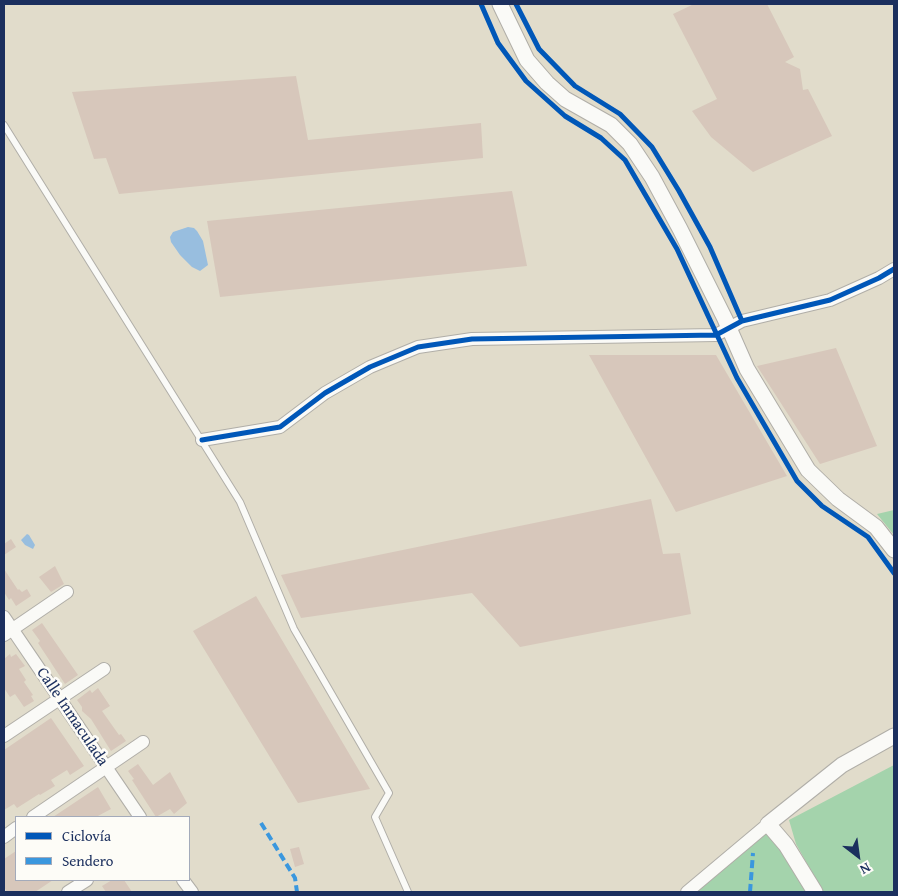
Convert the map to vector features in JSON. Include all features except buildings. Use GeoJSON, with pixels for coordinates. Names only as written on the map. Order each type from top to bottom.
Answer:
{"type":"FeatureCollection","features":[{"type":"Feature","properties":{"kind":"street"},"geometry":{"type":"LineString","coordinates":[[500,4],[528,60],[547,83],[565,99],[611,125],[630,144],[652,177],[680,229],[747,369],[808,470],[838,499],[876,527],[894,550]]}},
{"type":"Feature","properties":{"kind":"street"},"geometry":{"type":"LineString","coordinates":[[202,440],[280,427],[325,393],[370,367],[418,347],[472,339],[716,335],[742,320],[830,300],[894,270]]}},
{"type":"Feature","properties":{"kind":"street"},"geometry":{"type":"LineString","coordinates":[[8,632],[67,592]]}},
{"type":"Feature","properties":{"kind":"street","name":"Calle Inmaculada"},"geometry":{"type":"LineString","coordinates":[[4,617],[8,632],[59,698],[139,816]]}},
{"type":"Feature","properties":{"kind":"street"},"geometry":{"type":"LineString","coordinates":[[4,736],[104,668]]}},
{"type":"Feature","properties":{"kind":"street"},"geometry":{"type":"LineString","coordinates":[[687,892],[842,765],[894,736]]}},
{"type":"Feature","properties":{"kind":"street"},"geometry":{"type":"LineString","coordinates":[[34,816],[143,742]]}},
{"type":"Feature","properties":{"kind":"street"},"geometry":{"type":"LineString","coordinates":[[768,824],[786,845],[815,892]]}},
{"type":"Feature","properties":{"kind":"street"},"geometry":{"type":"LineString","coordinates":[[4,837],[15,829]]}},
{"type":"Feature","properties":{"kind":"street"},"geometry":{"type":"LineString","coordinates":[[68,892],[85,881]]}},
{"type":"Feature","properties":{"kind":"street"},"geometry":{"type":"LineString","coordinates":[[184,881],[192,892]]}},
{"type":"Feature","properties":{"kind":"lane"},"geometry":{"type":"LineString","coordinates":[[4,125],[240,502],[294,629],[389,793],[375,817],[408,892]]}},
{"type":"Feature","properties":{"kind":"green space"},"geometry":{"type":"Polygon","coordinates":[[[894,510],[894,535],[877,514],[894,510]]]}},
{"type":"Feature","properties":{"kind":"green space"},"geometry":{"type":"Polygon","coordinates":[[[894,765],[894,892],[823,892],[796,844],[789,820],[894,765]]]}},
{"type":"Feature","properties":{"kind":"green space"},"geometry":{"type":"Polygon","coordinates":[[[768,824],[815,892],[691,892],[768,824]]]}},
{"type":"Feature","properties":{"kind":"water"},"geometry":{"type":"Polygon","coordinates":[[[188,227],[194,228],[203,241],[208,265],[200,271],[192,267],[180,255],[171,242],[170,237],[173,232],[188,227]]]}},
{"type":"Feature","properties":{"kind":"water"},"geometry":{"type":"Polygon","coordinates":[[[27,534],[35,545],[33,549],[25,545],[21,540],[27,534]]]}},
{"type":"Feature","properties":{"kind":"marked path"},"geometry":{"type":"LineString","coordinates":[[261,823],[295,878],[297,892]]}},
{"type":"Feature","properties":{"kind":"marked path"},"geometry":{"type":"LineString","coordinates":[[750,892],[753,853]]}},
{"type":"Feature","properties":{"kind":"cycle path"},"geometry":{"type":"LineString","coordinates":[[481,4],[498,43],[526,81],[565,116],[601,138],[625,160],[677,249],[737,378],[797,481],[822,506],[868,537],[894,573]]}},
{"type":"Feature","properties":{"kind":"cycle path"},"geometry":{"type":"LineString","coordinates":[[516,4],[539,49],[575,86],[620,114],[652,147],[710,247],[742,321]]}},
{"type":"Feature","properties":{"kind":"cycle path"},"geometry":{"type":"LineString","coordinates":[[202,440],[280,427],[325,393],[370,367],[418,347],[472,339],[716,335],[742,321],[830,300],[879,278],[894,269]]}}]}
